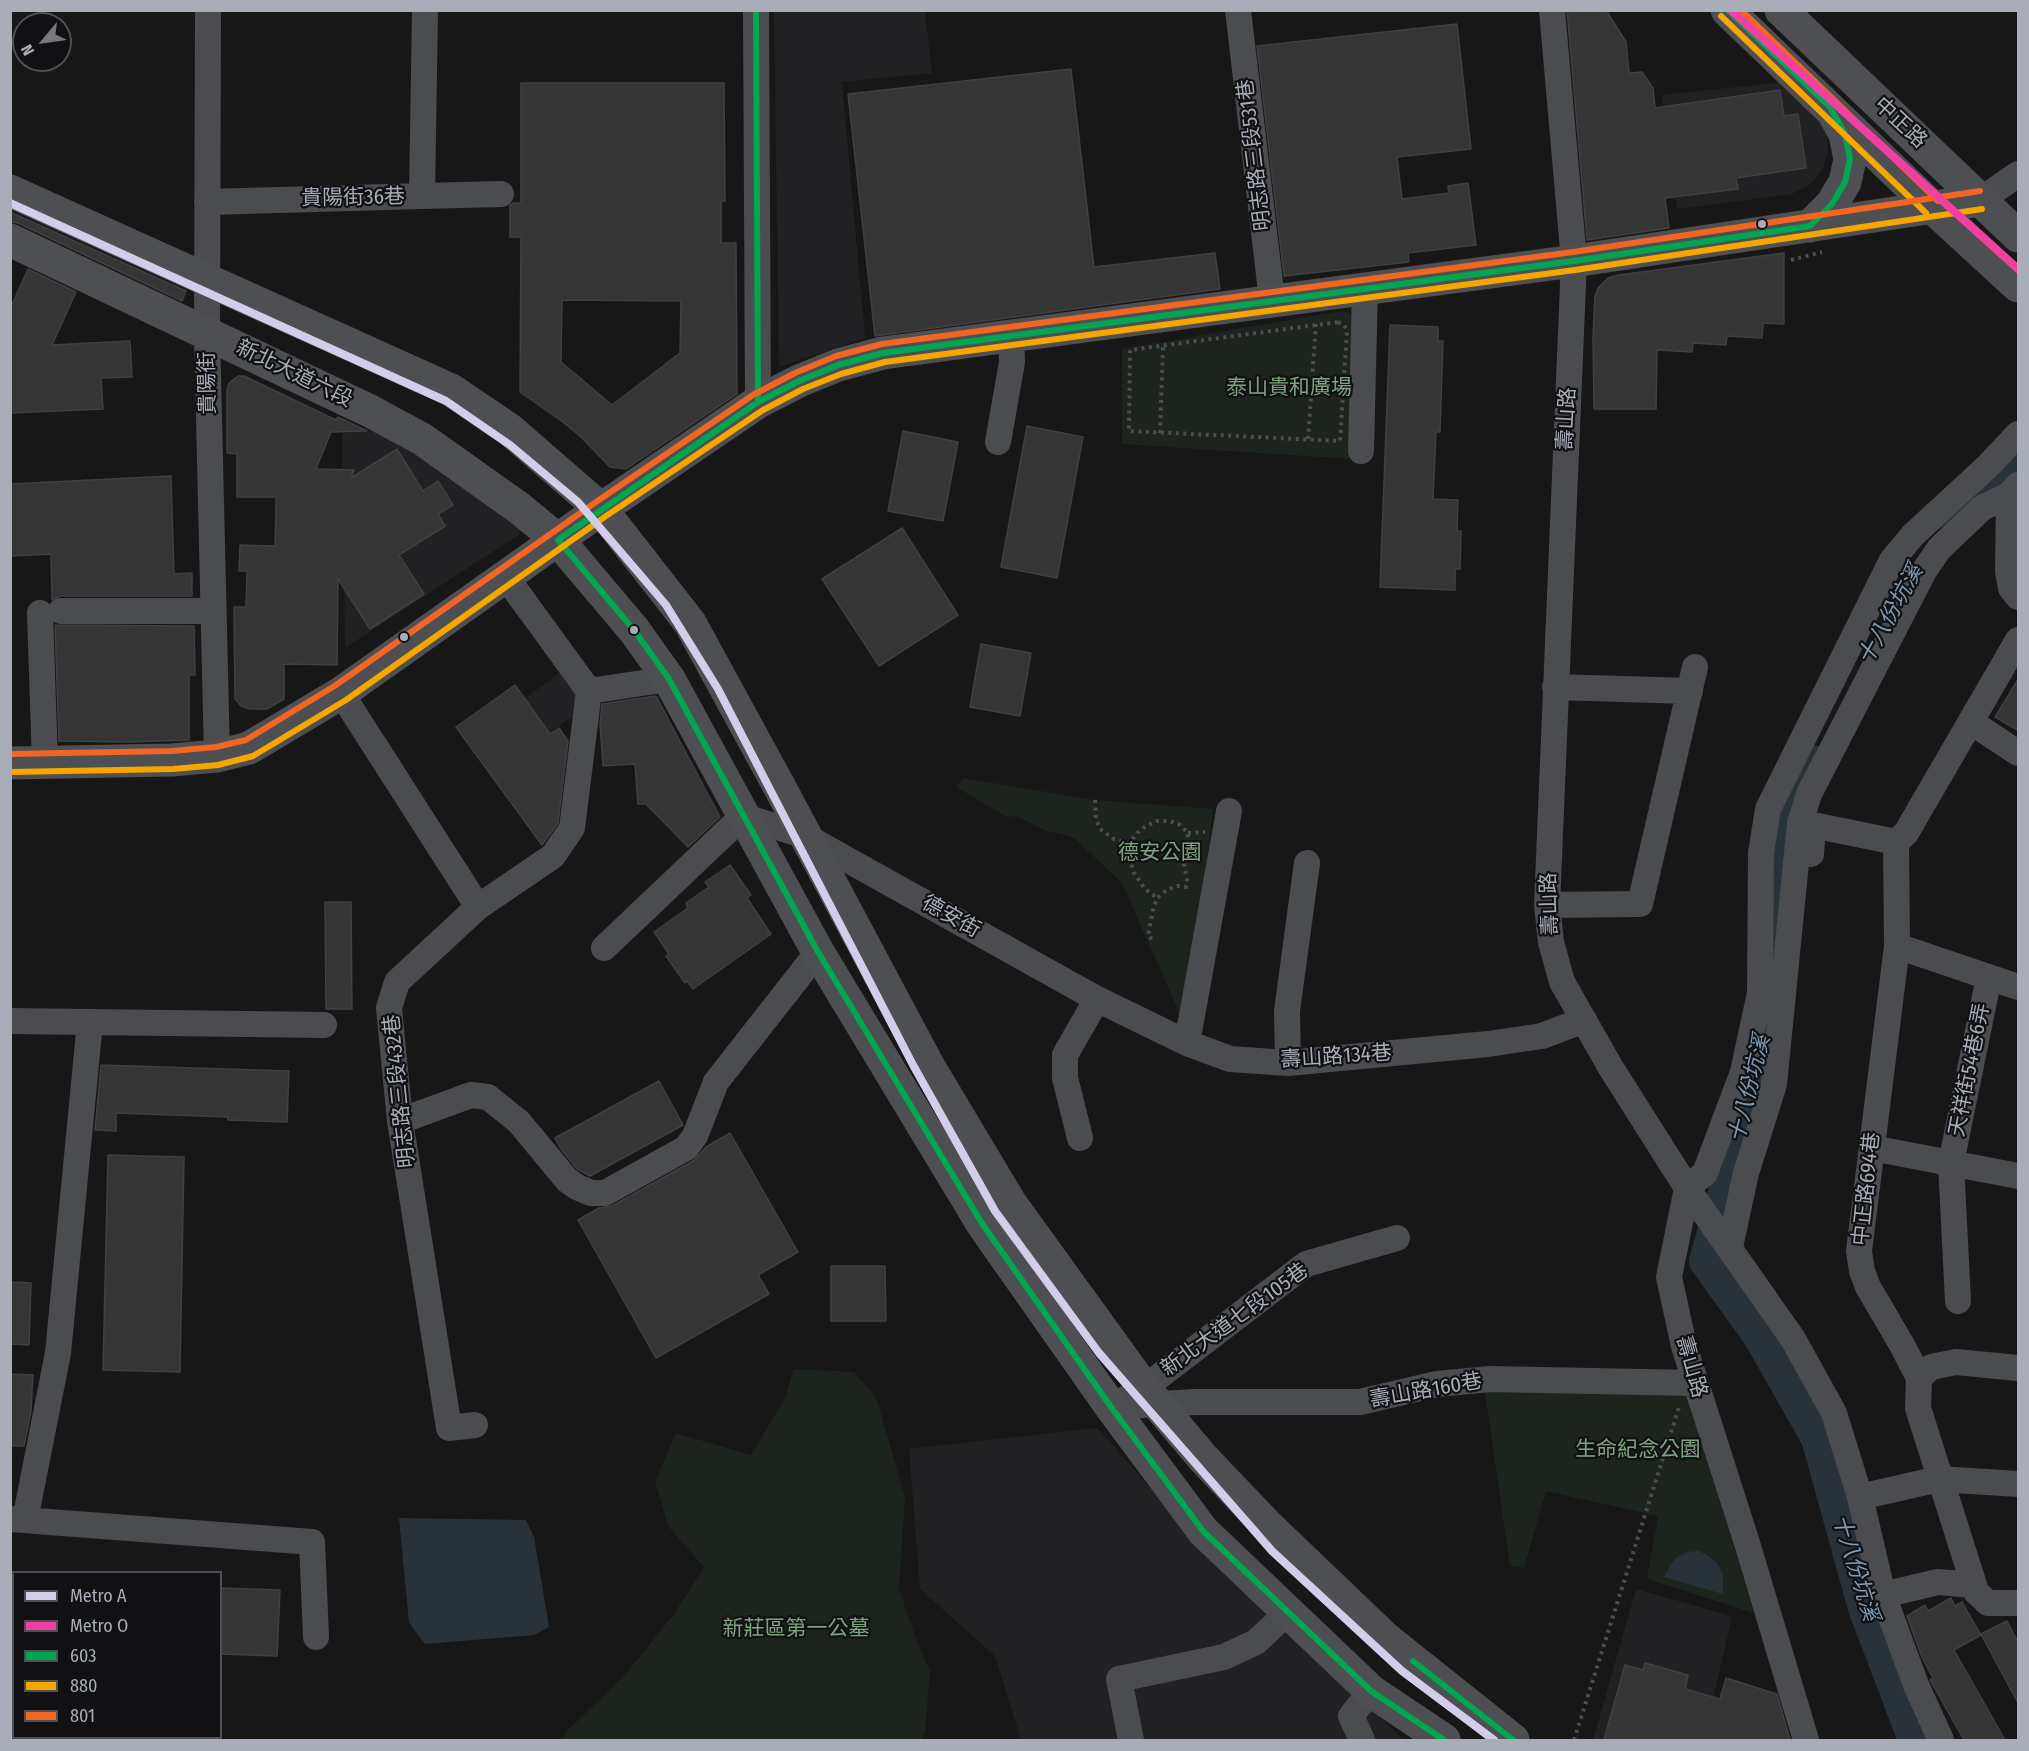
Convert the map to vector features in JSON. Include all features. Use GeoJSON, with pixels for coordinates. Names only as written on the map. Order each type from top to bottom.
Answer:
{"type":"FeatureCollection","features":[{"type":"Feature","properties":{"kind":"main road","name":"中正路"},"geometry":{"type":"LineString","coordinates":[[1727,10],[1932,207],[2019,286]]}},
{"type":"Feature","properties":{"kind":"main road","name":"中正路"},"geometry":{"type":"LineString","coordinates":[[1781,10],[2019,236]]}},
{"type":"Feature","properties":{"kind":"main road"},"geometry":{"type":"LineString","coordinates":[[1810,226],[1832,204],[1845,182],[1850,159],[1845,134],[1830,107]]}},
{"type":"Feature","properties":{"kind":"main road"},"geometry":{"type":"LineString","coordinates":[[10,191],[451,390],[510,430],[601,509],[690,623],[929,1067],[1011,1204],[1150,1395],[1203,1458],[1266,1525],[1385,1638],[1513,1740]]}},
{"type":"Feature","properties":{"kind":"main road"},"geometry":{"type":"LineString","coordinates":[[10,763],[172,760],[217,756],[249,748],[341,693],[601,509],[758,402],[799,381],[838,365],[883,353],[1574,261],[1981,200]]}},
{"type":"Feature","properties":{"kind":"main road","name":"新北大道六段"},"geometry":{"type":"LineString","coordinates":[[10,240],[370,411],[422,439],[519,508],[558,540],[634,630],[669,679],[818,952],[983,1225],[1111,1407],[1203,1531],[1287,1613],[1371,1690],[1444,1740]]}},
{"type":"Feature","properties":{"kind":"street","name":"貴陽街"},"geometry":{"type":"LineString","coordinates":[[208,10],[207,333],[217,756]]}},
{"type":"Feature","properties":{"kind":"street","name":"貴陽街36巷"},"geometry":{"type":"LineString","coordinates":[[207,202],[422,196],[425,10]]}},
{"type":"Feature","properties":{"kind":"street"},"geometry":{"type":"LineString","coordinates":[[756,10],[758,402]]}},
{"type":"Feature","properties":{"kind":"street","name":"明志路三段531巷"},"geometry":{"type":"LineString","coordinates":[[1238,10],[1272,300]]}},
{"type":"Feature","properties":{"kind":"street","name":"壽山路"},"geometry":{"type":"LineString","coordinates":[[1552,10],[1574,261],[1547,905],[1551,942],[1562,982],[1611,1068],[1691,1193],[1669,1278],[1684,1346],[1747,1543],[1806,1740]]}},
{"type":"Feature","properties":{"kind":"street"},"geometry":{"type":"LineString","coordinates":[[1981,200],[2019,174]]}},
{"type":"Feature","properties":{"kind":"street"},"geometry":{"type":"LineString","coordinates":[[422,196],[501,194]]}},
{"type":"Feature","properties":{"kind":"street"},"geometry":{"type":"LineString","coordinates":[[1350,446],[1365,288]]}},
{"type":"Feature","properties":{"kind":"street"},"geometry":{"type":"LineString","coordinates":[[998,442],[1012,362],[1011,335]]}},
{"type":"Feature","properties":{"kind":"street"},"geometry":{"type":"LineString","coordinates":[[1941,1740],[1916,1685],[1883,1595],[1860,1497],[1834,1413],[1793,1339],[1691,1193],[1705,1173],[1743,1072],[1761,993],[1761,853],[1768,809],[1892,560],[1913,535],[2019,434]]}},
{"type":"Feature","properties":{"kind":"street"},"geometry":{"type":"LineString","coordinates":[[1730,1246],[1746,1173],[1774,1084],[1798,834],[1809,794],[1924,571],[1939,549],[1982,507],[2014,490]]}},
{"type":"Feature","properties":{"kind":"street"},"geometry":{"type":"LineString","coordinates":[[2014,490],[2008,571],[2011,588],[2019,597]]}},
{"type":"Feature","properties":{"kind":"street"},"geometry":{"type":"LineString","coordinates":[[506,577],[589,691],[669,679]]}},
{"type":"Feature","properties":{"kind":"street"},"geometry":{"type":"LineString","coordinates":[[45,764],[51,612],[213,611]]}},
{"type":"Feature","properties":{"kind":"street"},"geometry":{"type":"LineString","coordinates":[[1788,1097],[1814,825],[1896,842],[1906,833],[2019,640]]}},
{"type":"Feature","properties":{"kind":"street"},"geometry":{"type":"LineString","coordinates":[[1547,905],[1640,904],[1693,679],[1555,687]]}},
{"type":"Feature","properties":{"kind":"street","name":"明志路三段432巷"},"geometry":{"type":"LineString","coordinates":[[475,1425],[449,1428],[400,1121],[389,1008],[397,982],[478,907],[552,856],[573,828],[589,691]]}},
{"type":"Feature","properties":{"kind":"street"},"geometry":{"type":"LineString","coordinates":[[341,693],[478,907]]}},
{"type":"Feature","properties":{"kind":"street"},"geometry":{"type":"LineString","coordinates":[[1971,722],[2019,753]]}},
{"type":"Feature","properties":{"kind":"street"},"geometry":{"type":"LineString","coordinates":[[1187,1043],[1229,811]]}},
{"type":"Feature","properties":{"kind":"street"},"geometry":{"type":"LineString","coordinates":[[604,948],[743,816]]}},
{"type":"Feature","properties":{"kind":"street","name":"德安街"},"geometry":{"type":"LineString","coordinates":[[743,816],[805,836],[1097,999]]}},
{"type":"Feature","properties":{"kind":"street","name":"中正路694巷"},"geometry":{"type":"LineString","coordinates":[[1896,842],[1897,945],[1859,1251],[1862,1271],[1868,1287],[1919,1378],[1918,1408],[1974,1585]]}},
{"type":"Feature","properties":{"kind":"street"},"geometry":{"type":"LineString","coordinates":[[1288,1063],[1287,1011],[1307,863]]}},
{"type":"Feature","properties":{"kind":"street"},"geometry":{"type":"LineString","coordinates":[[1897,945],[2019,987]]}},
{"type":"Feature","properties":{"kind":"street"},"geometry":{"type":"LineString","coordinates":[[400,1121],[471,1095],[488,1097],[519,1122],[567,1180],[591,1193],[605,1193],[686,1148],[695,1136],[716,1082],[818,952]]}},
{"type":"Feature","properties":{"kind":"street","name":"天祥街54巷6弄"},"geometry":{"type":"LineString","coordinates":[[1958,1301],[1952,1163],[1989,976]]}},
{"type":"Feature","properties":{"kind":"street"},"geometry":{"type":"LineString","coordinates":[[1080,1138],[1065,1078],[1065,1055],[1097,999]]}},
{"type":"Feature","properties":{"kind":"street","name":"壽山路134巷"},"geometry":{"type":"LineString","coordinates":[[1097,999],[1187,1043],[1230,1059],[1288,1063],[1488,1044],[1542,1036],[1584,1020]]}},
{"type":"Feature","properties":{"kind":"street"},"geometry":{"type":"LineString","coordinates":[[10,1021],[324,1025]]}},
{"type":"Feature","properties":{"kind":"street"},"geometry":{"type":"LineString","coordinates":[[90,1022],[58,1353],[18,1519],[312,1542],[316,1637]]}},
{"type":"Feature","properties":{"kind":"street"},"geometry":{"type":"LineString","coordinates":[[1872,1148],[2019,1176]]}},
{"type":"Feature","properties":{"kind":"street","name":"新北大道七段105巷"},"geometry":{"type":"LineString","coordinates":[[1150,1395],[1306,1264],[1397,1238]]}},
{"type":"Feature","properties":{"kind":"street"},"geometry":{"type":"LineString","coordinates":[[1919,1378],[1930,1367],[1956,1362],[2019,1368]]}},
{"type":"Feature","properties":{"kind":"street","name":"壽山路160巷"},"geometry":{"type":"LineString","coordinates":[[1111,1407],[1150,1395],[1360,1402],[1437,1384],[1490,1379],[1695,1383]]}},
{"type":"Feature","properties":{"kind":"street"},"geometry":{"type":"LineString","coordinates":[[1860,1497],[1939,1479],[2019,1484]]}},
{"type":"Feature","properties":{"kind":"street"},"geometry":{"type":"LineString","coordinates":[[1883,1595],[1938,1582],[1974,1585],[1976,1592],[1988,1603],[2019,1603]]}},
{"type":"Feature","properties":{"kind":"street"},"geometry":{"type":"LineString","coordinates":[[1131,1740],[1119,1679],[1224,1657],[1256,1642],[1287,1613]]}},
{"type":"Feature","properties":{"kind":"street"},"geometry":{"type":"LineString","coordinates":[[1362,1740],[1352,1716],[1371,1690]]}},
{"type":"Feature","properties":{"kind":"path"},"geometry":{"type":"LineString","coordinates":[[1344,325],[1338,322],[1316,324],[1130,350],[1129,431],[1308,439],[1350,446]]}},
{"type":"Feature","properties":{"kind":"path"},"geometry":{"type":"LineString","coordinates":[[1308,439],[1316,324]]}},
{"type":"Feature","properties":{"kind":"path"},"geometry":{"type":"LineString","coordinates":[[1160,433],[1162,346]]}},
{"type":"Feature","properties":{"kind":"path"},"geometry":{"type":"LineString","coordinates":[[1095,800],[1096,819],[1100,829],[1114,839],[1130,844]]}},
{"type":"Feature","properties":{"kind":"path"},"geometry":{"type":"LineString","coordinates":[[1152,939],[1148,936],[1152,910],[1157,898],[1177,886],[1186,887],[1183,860],[1188,833],[1180,825],[1170,821],[1157,821],[1146,826],[1137,833],[1130,844],[1128,857],[1134,873],[1145,889],[1157,898]]}},
{"type":"Feature","properties":{"kind":"path"},"geometry":{"type":"LineString","coordinates":[[1188,833],[1205,832]]}},
{"type":"Feature","properties":{"kind":"path"},"geometry":{"type":"LineString","coordinates":[[1574,1740],[1679,1405],[1695,1383]]}},
{"type":"Feature","properties":{"kind":"shaded area"},"geometry":{"type":"Polygon","coordinates":[[[774,11],[925,11],[932,73],[842,82],[865,338],[779,367],[774,11]]]}},
{"type":"Feature","properties":{"kind":"shaded area"},"geometry":{"type":"Polygon","coordinates":[[[1783,82],[1818,115],[1827,135],[1828,153],[1822,171],[1810,184],[1792,194],[1677,209],[1662,95],[1783,82]]]}},
{"type":"Feature","properties":{"kind":"shaded area"},"geometry":{"type":"Polygon","coordinates":[[[390,430],[515,512],[520,534],[345,648],[342,433],[390,430]]]}},
{"type":"Feature","properties":{"kind":"shaded area"},"geometry":{"type":"Polygon","coordinates":[[[565,669],[584,708],[549,733],[466,741],[565,669]]]}},
{"type":"Feature","properties":{"kind":"shaded area"},"geometry":{"type":"Polygon","coordinates":[[[1098,1428],[1207,1554],[1404,1740],[1021,1740],[995,1656],[920,1589],[909,1449],[1098,1428]]]}},
{"type":"Feature","properties":{"kind":"shaded area"},"geometry":{"type":"Polygon","coordinates":[[[399,1518],[526,1520],[534,1537],[549,1627],[534,1635],[425,1644],[409,1623],[399,1518]]]}},
{"type":"Feature","properties":{"kind":"shaded area"},"geometry":{"type":"Polygon","coordinates":[[[1699,1551],[1717,1563],[1723,1574],[1723,1594],[1664,1577],[1673,1561],[1679,1556],[1699,1551]]]}},
{"type":"Feature","properties":{"kind":"shaded area"},"geometry":{"type":"Polygon","coordinates":[[[1636,1589],[1732,1616],[1704,1740],[1593,1740],[1636,1589]]]}},
{"type":"Feature","properties":{"kind":"green space","name":"泰山貴和廣場"},"geometry":{"type":"Polygon","coordinates":[[[1341,311],[1349,313],[1357,322],[1352,459],[1122,444],[1122,349],[1341,311]]]}},
{"type":"Feature","properties":{"kind":"green space","name":"德安公園"},"geometry":{"type":"Polygon","coordinates":[[[963,778],[1095,800],[1213,809],[1188,1015],[1178,1010],[1122,883],[1073,837],[1047,831],[1019,817],[1005,816],[956,787],[963,778]]]}},
{"type":"Feature","properties":{"kind":"green space","name":"新莊區第一公墓"},"geometry":{"type":"Polygon","coordinates":[[[794,1369],[854,1372],[876,1397],[905,1497],[899,1589],[930,1672],[925,1732],[922,1740],[562,1740],[567,1731],[625,1675],[674,1614],[704,1567],[668,1526],[655,1481],[676,1433],[751,1455],[784,1400],[794,1369]]]}},
{"type":"Feature","properties":{"kind":"green space","name":"生命紀念公園"},"geometry":{"type":"Polygon","coordinates":[[[1484,1385],[1686,1391],[1754,1613],[1647,1579],[1658,1516],[1546,1491],[1524,1568],[1510,1566],[1484,1385]]]}},
{"type":"Feature","properties":{"kind":"building"},"geometry":{"type":"Polygon","coordinates":[[[1567,10],[1606,10],[1626,42],[1629,73],[1642,72],[1653,88],[1655,108],[1780,90],[1784,116],[1798,114],[1806,168],[1736,178],[1738,189],[1665,198],[1669,228],[1587,240],[1567,10]]]}},
{"type":"Feature","properties":{"kind":"building"},"geometry":{"type":"Polygon","coordinates":[[[1457,24],[1471,149],[1397,157],[1402,199],[1449,193],[1448,186],[1468,183],[1476,245],[1408,253],[1409,262],[1284,276],[1257,46],[1457,24]]]}},
{"type":"Feature","properties":{"kind":"building"},"geometry":{"type":"Polygon","coordinates":[[[1071,69],[1094,267],[1215,253],[1220,289],[875,336],[848,94],[1071,69]]]}},
{"type":"Feature","properties":{"kind":"building"},"geometry":{"type":"Polygon","coordinates":[[[521,83],[724,83],[725,201],[721,201],[721,243],[736,243],[737,394],[626,469],[610,467],[563,422],[520,392],[521,237],[510,237],[510,205],[521,203],[521,83]],[[562,300],[561,362],[612,405],[680,353],[681,301],[562,300]]]}},
{"type":"Feature","properties":{"kind":"building"},"geometry":{"type":"Polygon","coordinates":[[[10,212],[186,291],[182,301],[18,223],[10,222],[10,212]]]}},
{"type":"Feature","properties":{"kind":"building"},"geometry":{"type":"Polygon","coordinates":[[[1784,253],[1784,324],[1763,323],[1762,338],[1727,336],[1726,345],[1693,343],[1692,352],[1657,350],[1656,409],[1594,409],[1595,297],[1598,288],[1608,278],[1784,253]]]}},
{"type":"Feature","properties":{"kind":"building"},"geometry":{"type":"Polygon","coordinates":[[[28,269],[76,292],[52,345],[130,341],[132,377],[101,378],[103,409],[10,413],[10,309],[28,269]]]}},
{"type":"Feature","properties":{"kind":"building"},"geometry":{"type":"Polygon","coordinates":[[[1390,325],[1438,327],[1438,341],[1443,341],[1440,432],[1436,432],[1433,499],[1458,500],[1457,531],[1461,531],[1460,569],[1455,569],[1455,590],[1380,587],[1390,325]]]}},
{"type":"Feature","properties":{"kind":"building"},"geometry":{"type":"Polygon","coordinates":[[[238,376],[244,376],[336,420],[338,417],[367,431],[331,432],[316,469],[354,470],[351,478],[397,449],[423,491],[438,481],[453,505],[438,514],[445,526],[399,555],[424,594],[370,629],[338,579],[337,665],[284,664],[284,699],[267,709],[250,709],[241,706],[235,699],[234,607],[246,607],[247,571],[239,571],[240,545],[275,546],[276,514],[276,497],[237,497],[237,454],[227,453],[227,391],[229,383],[238,376]]]}},
{"type":"Feature","properties":{"kind":"building"},"geometry":{"type":"Polygon","coordinates":[[[1027,426],[1083,437],[1057,578],[1001,567],[1027,426]]]}},
{"type":"Feature","properties":{"kind":"building"},"geometry":{"type":"Polygon","coordinates":[[[903,431],[958,442],[943,521],[888,511],[903,431]]]}},
{"type":"Feature","properties":{"kind":"building"},"geometry":{"type":"Polygon","coordinates":[[[171,476],[174,574],[192,573],[192,596],[61,596],[52,600],[51,554],[10,556],[10,484],[171,476]]]}},
{"type":"Feature","properties":{"kind":"building"},"geometry":{"type":"Polygon","coordinates":[[[902,528],[958,615],[879,666],[822,579],[902,528]]]}},
{"type":"Feature","properties":{"kind":"building"},"geometry":{"type":"Polygon","coordinates":[[[55,625],[194,626],[195,675],[189,675],[189,740],[59,741],[55,625]]]}},
{"type":"Feature","properties":{"kind":"building"},"geometry":{"type":"Polygon","coordinates":[[[981,644],[1031,653],[1020,716],[970,707],[981,644]]]}},
{"type":"Feature","properties":{"kind":"building"},"geometry":{"type":"Polygon","coordinates":[[[2019,678],[2019,731],[1995,717],[2019,678]]]}},
{"type":"Feature","properties":{"kind":"building"},"geometry":{"type":"Polygon","coordinates":[[[515,685],[550,734],[559,728],[568,741],[558,823],[542,845],[456,727],[515,685]]]}},
{"type":"Feature","properties":{"kind":"building"},"geometry":{"type":"Polygon","coordinates":[[[656,696],[720,817],[688,847],[646,804],[638,804],[635,764],[603,766],[600,724],[602,704],[656,696]]]}},
{"type":"Feature","properties":{"kind":"building"},"geometry":{"type":"Polygon","coordinates":[[[730,865],[751,895],[747,898],[771,934],[693,989],[687,981],[685,983],[666,956],[669,954],[654,932],[688,908],[686,903],[709,887],[705,882],[730,865]]]}},
{"type":"Feature","properties":{"kind":"building"},"geometry":{"type":"Polygon","coordinates":[[[325,902],[351,902],[352,1009],[326,1009],[325,902]]]}},
{"type":"Feature","properties":{"kind":"building"},"geometry":{"type":"Polygon","coordinates":[[[101,1065],[289,1071],[287,1122],[228,1120],[228,1117],[116,1113],[116,1131],[95,1130],[101,1065]]]}},
{"type":"Feature","properties":{"kind":"building"},"geometry":{"type":"Polygon","coordinates":[[[659,1081],[683,1125],[590,1176],[577,1169],[555,1138],[659,1081]]]}},
{"type":"Feature","properties":{"kind":"building"},"geometry":{"type":"Polygon","coordinates":[[[730,1133],[798,1252],[758,1275],[769,1294],[656,1358],[578,1220],[599,1208],[612,1206],[693,1161],[706,1147],[730,1133]]]}},
{"type":"Feature","properties":{"kind":"building"},"geometry":{"type":"Polygon","coordinates":[[[108,1155],[184,1157],[180,1372],[103,1370],[108,1155]]]}},
{"type":"Feature","properties":{"kind":"building"},"geometry":{"type":"Polygon","coordinates":[[[831,1266],[885,1266],[886,1321],[831,1321],[831,1266]]]}},
{"type":"Feature","properties":{"kind":"building"},"geometry":{"type":"Polygon","coordinates":[[[10,1282],[31,1283],[29,1345],[10,1344],[10,1282]]]}},
{"type":"Feature","properties":{"kind":"building"},"geometry":{"type":"Polygon","coordinates":[[[10,1374],[33,1375],[31,1411],[24,1446],[10,1446],[10,1374]]]}},
{"type":"Feature","properties":{"kind":"building"},"geometry":{"type":"Polygon","coordinates":[[[222,1588],[280,1590],[277,1656],[222,1654],[222,1588]]]}},
{"type":"Feature","properties":{"kind":"building"},"geometry":{"type":"Polygon","coordinates":[[[1951,1598],[1955,1606],[1962,1602],[1981,1635],[1954,1650],[2005,1740],[1964,1740],[1930,1680],[1933,1678],[1922,1657],[1907,1616],[1925,1605],[1928,1611],[1951,1598]]]}},
{"type":"Feature","properties":{"kind":"building"},"geometry":{"type":"Polygon","coordinates":[[[2007,1621],[2019,1644],[2019,1705],[1981,1634],[2007,1621]]]}},
{"type":"Feature","properties":{"kind":"building"},"geometry":{"type":"Polygon","coordinates":[[[1645,1663],[1688,1675],[1685,1689],[1720,1699],[1726,1678],[1777,1694],[1790,1740],[1604,1740],[1625,1665],[1643,1670],[1645,1663]]]}},
{"type":"Feature","properties":{"kind":"waterway","name":"十八份坑溪"},"geometry":{"type":"LineString","coordinates":[[1957,523],[2018,462]]}},
{"type":"Feature","properties":{"kind":"waterway","name":"十八份坑溪"},"geometry":{"type":"LineString","coordinates":[[1814,763],[1783,822],[1769,1016],[1729,1179],[1706,1261],[1760,1336],[1818,1438],[1865,1608],[1915,1740]]}},
{"type":"Feature","properties":{"kind":"metro line","name":"O"},"geometry":{"type":"LineString","coordinates":[[1731,10],[2018,269]]}},
{"type":"Feature","properties":{"kind":"metro line","name":"A"},"geometry":{"type":"LineString","coordinates":[[10,203],[446,401],[510,445],[578,502],[666,605],[718,689],[913,1065],[995,1211],[1099,1353],[1272,1551],[1402,1671],[1494,1740]]}},
{"type":"Feature","properties":{"kind":"transit line","name":"603"},"geometry":{"type":"LineString","coordinates":[[756,10],[758,402]]}},
{"type":"Feature","properties":{"kind":"transit line","name":"603"},"geometry":{"type":"LineString","coordinates":[[1444,1740],[1371,1691],[1203,1531],[1111,1407],[983,1225],[818,952],[669,679],[634,630],[558,540],[758,402],[799,381],[838,365],[883,353],[1574,261],[1810,226],[1832,204],[1845,182],[1850,159],[1845,134],[1830,107],[1728,10]]}},
{"type":"Feature","properties":{"kind":"transit line","name":"801"},"geometry":{"type":"LineString","coordinates":[[1741,10],[1938,201]]}},
{"type":"Feature","properties":{"kind":"transit line","name":"880"},"geometry":{"type":"LineString","coordinates":[[1721,16],[1926,213]]}},
{"type":"Feature","properties":{"kind":"transit line","name":"801"},"geometry":{"type":"LineString","coordinates":[[10,754],[172,751],[216,747],[246,740],[336,685],[753,395],[795,373],[836,356],[882,344],[1573,252],[1980,191]]}},
{"type":"Feature","properties":{"kind":"transit line","name":"880"},"geometry":{"type":"LineString","coordinates":[[10,772],[173,769],[218,765],[253,756],[346,700],[606,516],[763,410],[803,389],[841,374],[885,362],[1575,270],[1982,209]]}},
{"type":"Feature","properties":{"kind":"transit line","name":"603"},"geometry":{"type":"LineString","coordinates":[[1413,1661],[1513,1740]]}}]}
